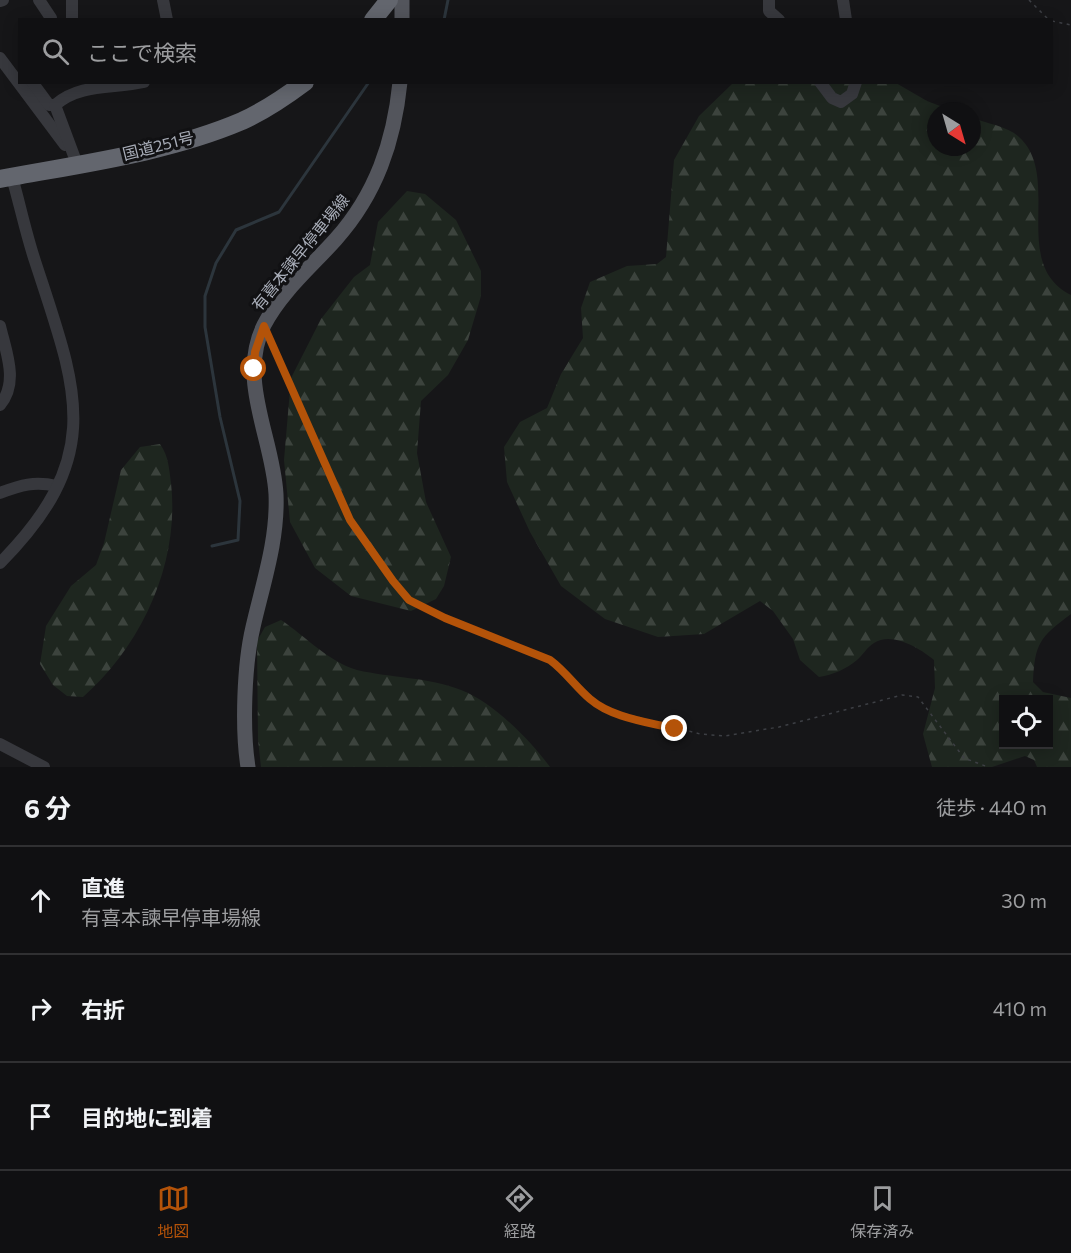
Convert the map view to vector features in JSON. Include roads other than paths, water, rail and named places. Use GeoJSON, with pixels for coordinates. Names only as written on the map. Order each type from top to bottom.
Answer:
{"type":"FeatureCollection","features":[{"type":"Feature","properties":{"kind":"highway"},"geometry":{"type":"LineString","coordinates":[[374,18],[388,0]]}},
{"type":"Feature","properties":{"kind":"highway","name":"国道251号"},"geometry":{"type":"LineString","coordinates":[[6,178],[74,157],[189,139],[242,121],[280,100],[302,84]]}},
{"type":"Feature","properties":{"kind":"main road"},"geometry":{"type":"LineString","coordinates":[[402,0],[402,18]]}},
{"type":"Feature","properties":{"kind":"main road","name":"有喜本諫早停車場線"},"geometry":{"type":"LineString","coordinates":[[248,767],[246,704],[252,630],[274,541],[276,503],[267,444],[255,394],[255,352],[264,326],[291,287],[338,237],[364,203],[384,162],[393,130],[399,84]]}},
{"type":"Feature","properties":{"kind":"street"},"geometry":{"type":"LineString","coordinates":[[39,0],[51,18]]}},
{"type":"Feature","properties":{"kind":"street"},"geometry":{"type":"LineString","coordinates":[[72,0],[72,18]]}},
{"type":"Feature","properties":{"kind":"street"},"geometry":{"type":"LineString","coordinates":[[163,0],[167,18]]}},
{"type":"Feature","properties":{"kind":"street"},"geometry":{"type":"LineString","coordinates":[[769,0],[769,11],[777,18]]}},
{"type":"Feature","properties":{"kind":"street"},"geometry":{"type":"LineString","coordinates":[[843,0],[846,18]]}},
{"type":"Feature","properties":{"kind":"street"},"geometry":{"type":"LineString","coordinates":[[0,58],[18,81]]}},
{"type":"Feature","properties":{"kind":"street"},"geometry":{"type":"LineString","coordinates":[[20,84],[74,157]]}},
{"type":"Feature","properties":{"kind":"street"},"geometry":{"type":"LineString","coordinates":[[33,84],[49,105],[55,105],[62,99],[95,84],[126,87],[137,84]]}},
{"type":"Feature","properties":{"kind":"street"},"geometry":{"type":"LineString","coordinates":[[822,84],[832,98],[841,102],[852,94],[855,84]]}},
{"type":"Feature","properties":{"kind":"street"},"geometry":{"type":"LineString","coordinates":[[55,105],[74,157]]}},
{"type":"Feature","properties":{"kind":"street"},"geometry":{"type":"LineString","coordinates":[[0,563],[32,528],[48,506],[64,472],[75,417],[72,378],[56,322],[6,178]]}},
{"type":"Feature","properties":{"kind":"street"},"geometry":{"type":"LineString","coordinates":[[0,326],[10,369],[10,386],[0,405]]}},
{"type":"Feature","properties":{"kind":"street"},"geometry":{"type":"LineString","coordinates":[[0,494],[24,483],[57,486]]}},
{"type":"Feature","properties":{"kind":"street"},"geometry":{"type":"LineString","coordinates":[[0,744],[44,767]]}},
{"type":"Feature","properties":{"kind":"waterway"},"geometry":{"type":"LineString","coordinates":[[444,18],[448,0]]}},
{"type":"Feature","properties":{"kind":"waterway"},"geometry":{"type":"LineString","coordinates":[[212,546],[238,540],[240,501],[220,417],[205,327],[205,296],[216,263],[236,230],[279,212],[368,84]]}}]}
